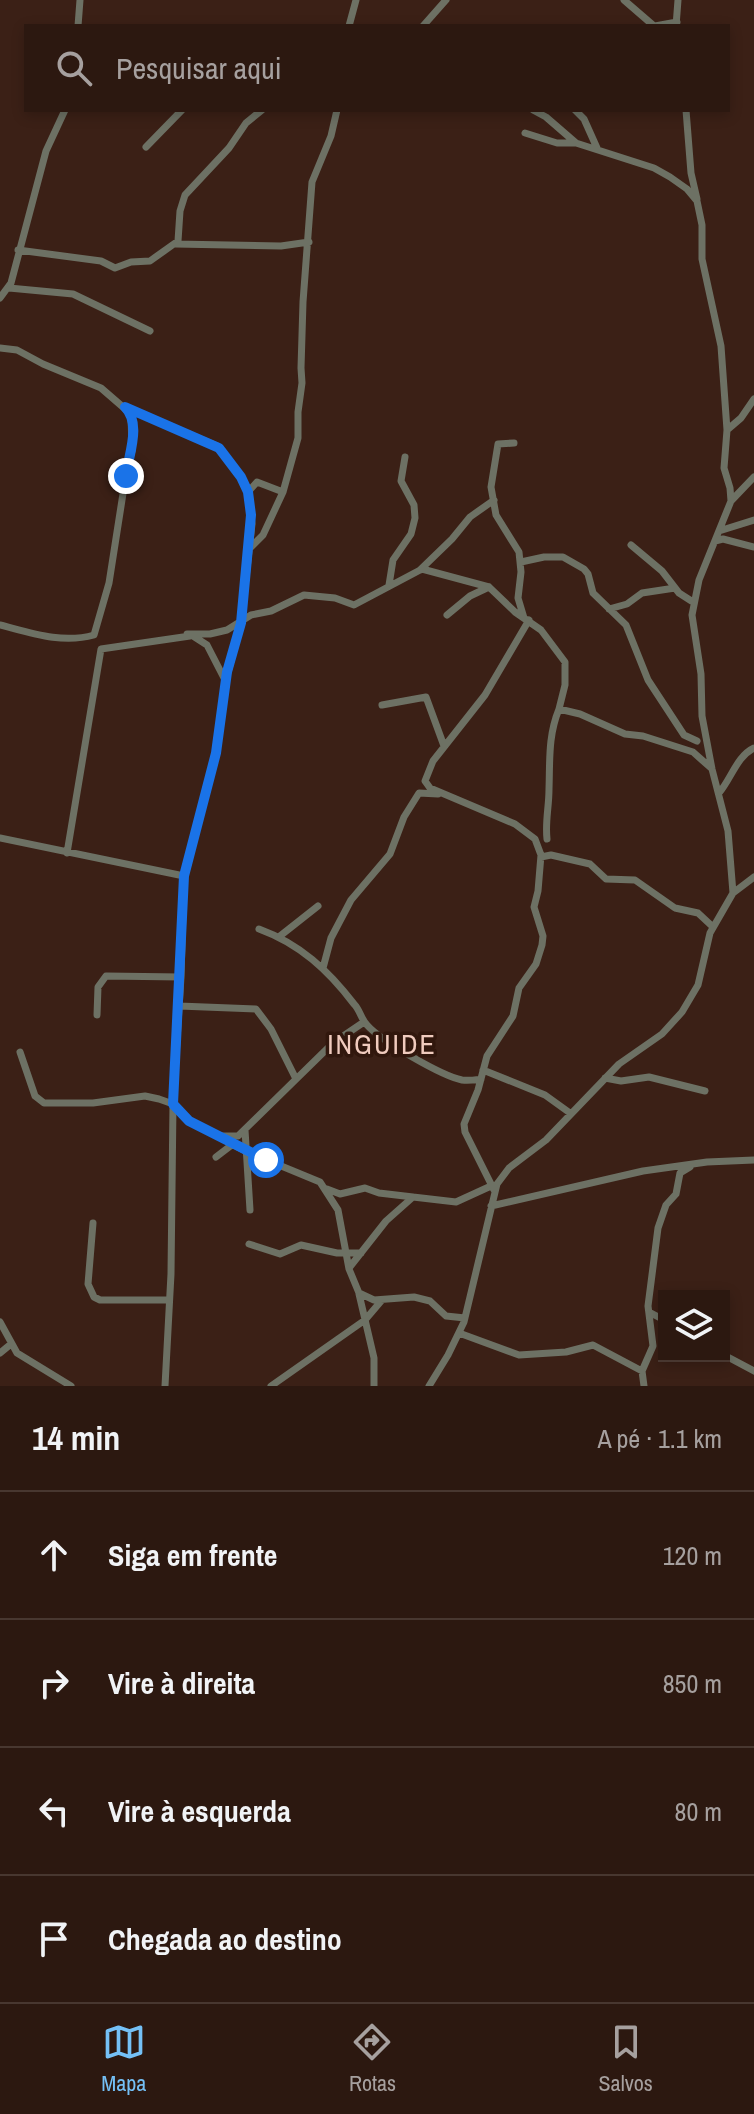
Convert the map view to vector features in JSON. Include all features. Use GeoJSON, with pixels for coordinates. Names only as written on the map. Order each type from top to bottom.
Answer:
{"type":"FeatureCollection","features":[{"type":"Feature","properties":{"kind":"street"},"geometry":{"type":"LineString","coordinates":[[78,24],[80,0]]}},
{"type":"Feature","properties":{"kind":"street"},"geometry":{"type":"LineString","coordinates":[[350,24],[356,0]]}},
{"type":"Feature","properties":{"kind":"street"},"geometry":{"type":"LineString","coordinates":[[624,0],[651,24]]}},
{"type":"Feature","properties":{"kind":"street"},"geometry":{"type":"LineString","coordinates":[[676,24],[678,0]]}},
{"type":"Feature","properties":{"kind":"street"},"geometry":{"type":"LineString","coordinates":[[425,24],[444,1]]}},
{"type":"Feature","properties":{"kind":"street"},"geometry":{"type":"LineString","coordinates":[[0,298],[9,288],[46,151],[64,112]]}},
{"type":"Feature","properties":{"kind":"street"},"geometry":{"type":"LineString","coordinates":[[146,147],[180,112]]}},
{"type":"Feature","properties":{"kind":"street"},"geometry":{"type":"LineString","coordinates":[[18,250],[92,259],[115,268],[131,262],[150,261],[175,244],[185,195],[229,148],[246,123],[260,112]]}},
{"type":"Feature","properties":{"kind":"street"},"geometry":{"type":"LineString","coordinates":[[248,550],[263,535],[283,492],[298,438],[303,302],[312,182],[331,136],[337,112]]}},
{"type":"Feature","properties":{"kind":"street"},"geometry":{"type":"LineString","coordinates":[[537,112],[576,143]]}},
{"type":"Feature","properties":{"kind":"street"},"geometry":{"type":"LineString","coordinates":[[577,112],[592,133],[593,145],[598,150]]}},
{"type":"Feature","properties":{"kind":"street"},"geometry":{"type":"LineString","coordinates":[[686,112],[691,173],[702,225],[702,259],[720,335],[727,430],[724,468],[731,501]]}},
{"type":"Feature","properties":{"kind":"street"},"geometry":{"type":"LineString","coordinates":[[525,133],[557,143],[576,143],[654,168],[687,189],[697,201]]}},
{"type":"Feature","properties":{"kind":"street"},"geometry":{"type":"LineString","coordinates":[[175,244],[281,246],[309,242]]}},
{"type":"Feature","properties":{"kind":"street"},"geometry":{"type":"LineString","coordinates":[[9,288],[73,294],[150,331]]}},
{"type":"Feature","properties":{"kind":"street"},"geometry":{"type":"LineString","coordinates":[[0,348],[17,350],[101,388],[125,407],[217,446],[241,477],[248,492],[252,524],[241,623],[226,682],[216,753],[184,876],[173,1104],[173,1231],[165,1386]]}},
{"type":"Feature","properties":{"kind":"street"},"geometry":{"type":"LineString","coordinates":[[727,430],[741,418],[754,399]]}},
{"type":"Feature","properties":{"kind":"street"},"geometry":{"type":"LineString","coordinates":[[0,625],[57,638],[94,635],[109,583],[132,448],[132,417],[125,407]]}},
{"type":"Feature","properties":{"kind":"street"},"geometry":{"type":"LineString","coordinates":[[493,1188],[464,1129],[492,1046],[513,1016],[521,984],[536,964],[542,945],[543,936],[534,907],[541,857],[535,839],[515,824],[442,794],[426,786],[425,781],[433,761],[485,695],[526,619],[517,596],[521,562],[514,542],[496,515],[491,483],[497,446],[500,443],[514,443]]}},
{"type":"Feature","properties":{"kind":"street"},"geometry":{"type":"LineString","coordinates":[[389,585],[393,560],[411,534],[415,518],[414,505],[401,481],[405,457]]}},
{"type":"Feature","properties":{"kind":"street"},"geometry":{"type":"LineString","coordinates":[[241,477],[283,492]]}},
{"type":"Feature","properties":{"kind":"street"},"geometry":{"type":"LineString","coordinates":[[733,893],[728,831],[703,722],[701,674],[692,624],[693,602],[731,501],[754,477]]}},
{"type":"Feature","properties":{"kind":"street"},"geometry":{"type":"LineString","coordinates":[[248,492],[257,482]]}},
{"type":"Feature","properties":{"kind":"street"},"geometry":{"type":"LineString","coordinates":[[226,682],[207,645],[187,634],[210,634],[241,623],[251,615],[271,611],[300,596],[331,597],[353,605],[420,570],[470,517],[494,500]]}},
{"type":"Feature","properties":{"kind":"street"},"geometry":{"type":"LineString","coordinates":[[719,531],[754,520]]}},
{"type":"Feature","properties":{"kind":"street"},"geometry":{"type":"LineString","coordinates":[[715,541],[723,539],[754,547]]}},
{"type":"Feature","properties":{"kind":"street"},"geometry":{"type":"LineString","coordinates":[[631,545],[693,602]]}},
{"type":"Feature","properties":{"kind":"street"},"geometry":{"type":"LineString","coordinates":[[521,562],[548,557],[568,558],[587,572],[591,589],[626,625],[645,676],[684,735],[697,741]]}},
{"type":"Feature","properties":{"kind":"street"},"geometry":{"type":"LineString","coordinates":[[420,570],[489,587],[548,638],[565,662],[565,685],[549,741],[547,839]]}},
{"type":"Feature","properties":{"kind":"street"},"geometry":{"type":"LineString","coordinates":[[447,615],[470,596],[489,587]]}},
{"type":"Feature","properties":{"kind":"street"},"geometry":{"type":"LineString","coordinates":[[609,609],[627,604],[642,593],[675,588]]}},
{"type":"Feature","properties":{"kind":"street"},"geometry":{"type":"LineString","coordinates":[[67,853],[101,649],[192,636]]}},
{"type":"Feature","properties":{"kind":"street"},"geometry":{"type":"LineString","coordinates":[[382,705],[426,697],[444,746]]}},
{"type":"Feature","properties":{"kind":"street"},"geometry":{"type":"LineString","coordinates":[[559,709],[589,717],[625,734],[685,749],[696,754],[712,769]]}},
{"type":"Feature","properties":{"kind":"street"},"geometry":{"type":"LineString","coordinates":[[685,749],[697,741],[703,722]]}},
{"type":"Feature","properties":{"kind":"street"},"geometry":{"type":"LineString","coordinates":[[719,793],[742,757],[754,748]]}},
{"type":"Feature","properties":{"kind":"street"},"geometry":{"type":"LineString","coordinates":[[323,968],[331,938],[351,900],[390,854],[404,817],[419,793],[442,794]]}},
{"type":"Feature","properties":{"kind":"street"},"geometry":{"type":"LineString","coordinates":[[0,838],[184,876]]}},
{"type":"Feature","properties":{"kind":"street"},"geometry":{"type":"LineString","coordinates":[[541,857],[551,855],[590,864],[606,879],[635,880],[675,908],[698,913],[713,927]]}},
{"type":"Feature","properties":{"kind":"street"},"geometry":{"type":"LineString","coordinates":[[429,1386],[465,1318],[493,1188],[503,1175],[546,1140],[626,1058],[662,1034],[688,1004],[698,985],[713,927],[733,893],[752,878],[731,868]]}},
{"type":"Feature","properties":{"kind":"street"},"geometry":{"type":"LineString","coordinates":[[280,936],[318,906]]}},
{"type":"Feature","properties":{"kind":"street"},"geometry":{"type":"LineString","coordinates":[[259,929],[294,944],[323,968],[359,1010],[364,1022],[398,1048],[450,1076],[469,1081],[481,1079]]}},
{"type":"Feature","properties":{"kind":"street"},"geometry":{"type":"LineString","coordinates":[[97,1015],[98,987],[106,976],[181,977]]}},
{"type":"Feature","properties":{"kind":"street"},"geometry":{"type":"LineString","coordinates":[[179,1006],[256,1009],[271,1029],[296,1079]]}},
{"type":"Feature","properties":{"kind":"street"},"geometry":{"type":"LineString","coordinates":[[218,1135],[233,1137],[245,1130],[333,1043],[364,1022]]}},
{"type":"Feature","properties":{"kind":"street"},"geometry":{"type":"LineString","coordinates":[[20,1052],[35,1096],[44,1103],[93,1103],[145,1096],[173,1104],[189,1121],[245,1151],[320,1182],[338,1210],[349,1269],[359,1293],[374,1358],[374,1386]]}},
{"type":"Feature","properties":{"kind":"street"},"geometry":{"type":"LineString","coordinates":[[483,1070],[545,1095],[570,1113]]}},
{"type":"Feature","properties":{"kind":"street"},"geometry":{"type":"LineString","coordinates":[[605,1078],[621,1081],[649,1077],[705,1091]]}},
{"type":"Feature","properties":{"kind":"street"},"geometry":{"type":"LineString","coordinates":[[245,1130],[250,1210]]}},
{"type":"Feature","properties":{"kind":"street"},"geometry":{"type":"LineString","coordinates":[[216,1157],[233,1144]]}},
{"type":"Feature","properties":{"kind":"street"},"geometry":{"type":"LineString","coordinates":[[491,1206],[628,1174],[754,1160]]}},
{"type":"Feature","properties":{"kind":"street"},"geometry":{"type":"LineString","coordinates":[[644,1386],[642,1371],[653,1346],[649,1312],[658,1228],[666,1205],[676,1194],[680,1173],[693,1165]]}},
{"type":"Feature","properties":{"kind":"street"},"geometry":{"type":"LineString","coordinates":[[326,1189],[340,1194],[365,1188],[379,1193],[456,1202],[493,1188]]}},
{"type":"Feature","properties":{"kind":"street"},"geometry":{"type":"LineString","coordinates":[[349,1269],[386,1221],[413,1197]]}},
{"type":"Feature","properties":{"kind":"street"},"geometry":{"type":"LineString","coordinates":[[93,1223],[88,1284],[94,1297],[100,1300],[169,1300]]}},
{"type":"Feature","properties":{"kind":"street"},"geometry":{"type":"LineString","coordinates":[[249,1244],[280,1254],[301,1245],[337,1253],[361,1253]]}},
{"type":"Feature","properties":{"kind":"street"},"geometry":{"type":"LineString","coordinates":[[359,1293],[365,1298],[383,1300],[414,1297],[430,1301],[446,1316],[465,1318]]}},
{"type":"Feature","properties":{"kind":"street"},"geometry":{"type":"LineString","coordinates":[[271,1386],[333,1345],[365,1320],[383,1300]]}},
{"type":"Feature","properties":{"kind":"street"},"geometry":{"type":"LineString","coordinates":[[649,1312],[658,1317]]}},
{"type":"Feature","properties":{"kind":"street"},"geometry":{"type":"LineString","coordinates":[[0,1322],[17,1353],[71,1386]]}},
{"type":"Feature","properties":{"kind":"street"},"geometry":{"type":"LineString","coordinates":[[459,1333],[519,1355],[566,1352],[593,1345],[642,1371]]}},
{"type":"Feature","properties":{"kind":"street"},"geometry":{"type":"LineString","coordinates":[[0,1353],[11,1344]]}},
{"type":"Feature","properties":{"kind":"street"},"geometry":{"type":"LineString","coordinates":[[730,1358],[754,1371]]}},
{"type":"Feature","properties":{"kind":"district","name":"INGUIDE"},"geometry":{"type":"Point","coordinates":[382,1044]}},
{"type":"Feature","properties":{"kind":"route"},"geometry":{"type":"LineString","coordinates":[[126,476],[132,448],[132,417],[125,407],[217,446],[241,477],[249,495],[252,524],[241,623],[227,672],[216,753],[184,876],[173,1104],[189,1121],[266,1160]]}}]}
